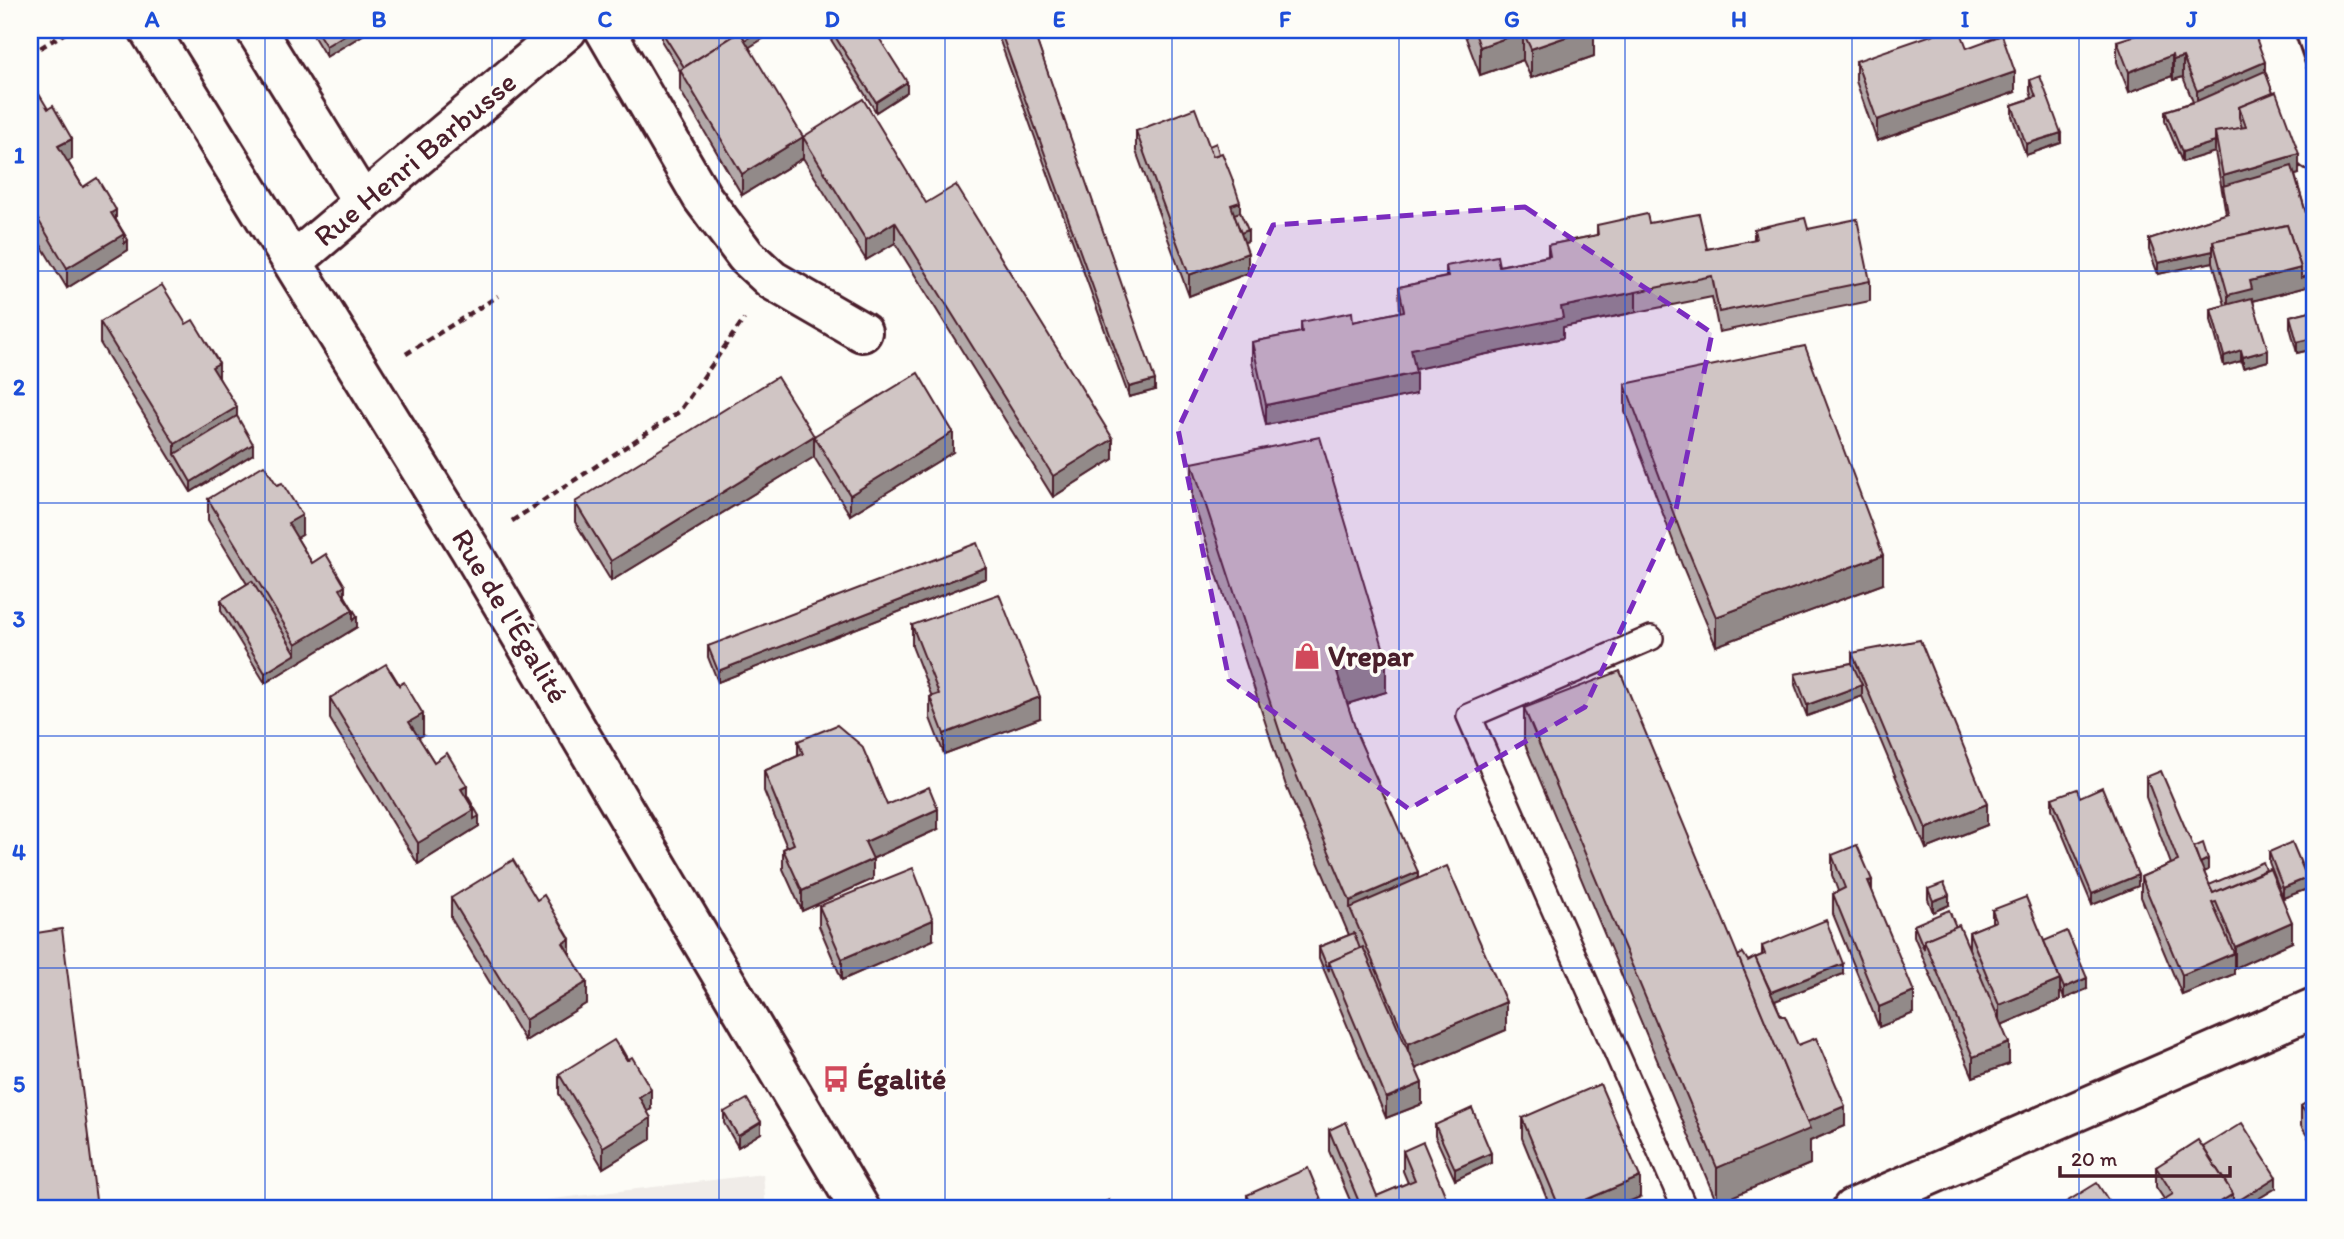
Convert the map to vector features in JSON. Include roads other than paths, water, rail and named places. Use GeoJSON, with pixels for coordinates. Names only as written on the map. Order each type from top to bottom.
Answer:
{"type":"FeatureCollection","features":[{"type":"Feature","properties":{"kind":"street","name":"Rue de l'Égalité"},"geometry":{"type":"LineString","coordinates":[[149,30],[470,549],[860,1209]]}},
{"type":"Feature","properties":{"kind":"street"},"geometry":{"type":"LineString","coordinates":[[256,30],[363,203]]}},
{"type":"Feature","properties":{"kind":"street","name":"Rue Henri Barbusse"},"geometry":{"type":"LineString","coordinates":[[294,261],[567,30]]}},
{"type":"Feature","properties":{"kind":"street"},"geometry":{"type":"LineString","coordinates":[[604,30],[702,197],[746,256],[772,280],[862,332]]}},
{"type":"Feature","properties":{"kind":"street"},"geometry":{"type":"LineString","coordinates":[[2272,30],[2306,100],[2314,151]]}},
{"type":"Feature","properties":{"kind":"street"},"geometry":{"type":"LineString","coordinates":[[1852,1209],[2314,1008]]}},
{"type":"Feature","properties":{"kind":"lane"},"geometry":{"type":"LineString","coordinates":[[1651,638],[1469,716],[1685,1209]]}},
{"type":"Feature","properties":{"kind":"place","name":"Vrepar"},"geometry":{"type":"Point","coordinates":[1307,656]}},
{"type":"Feature","properties":{"kind":"place","name":"Égalité"},"geometry":{"type":"Point","coordinates":[836,1079]}}]}
